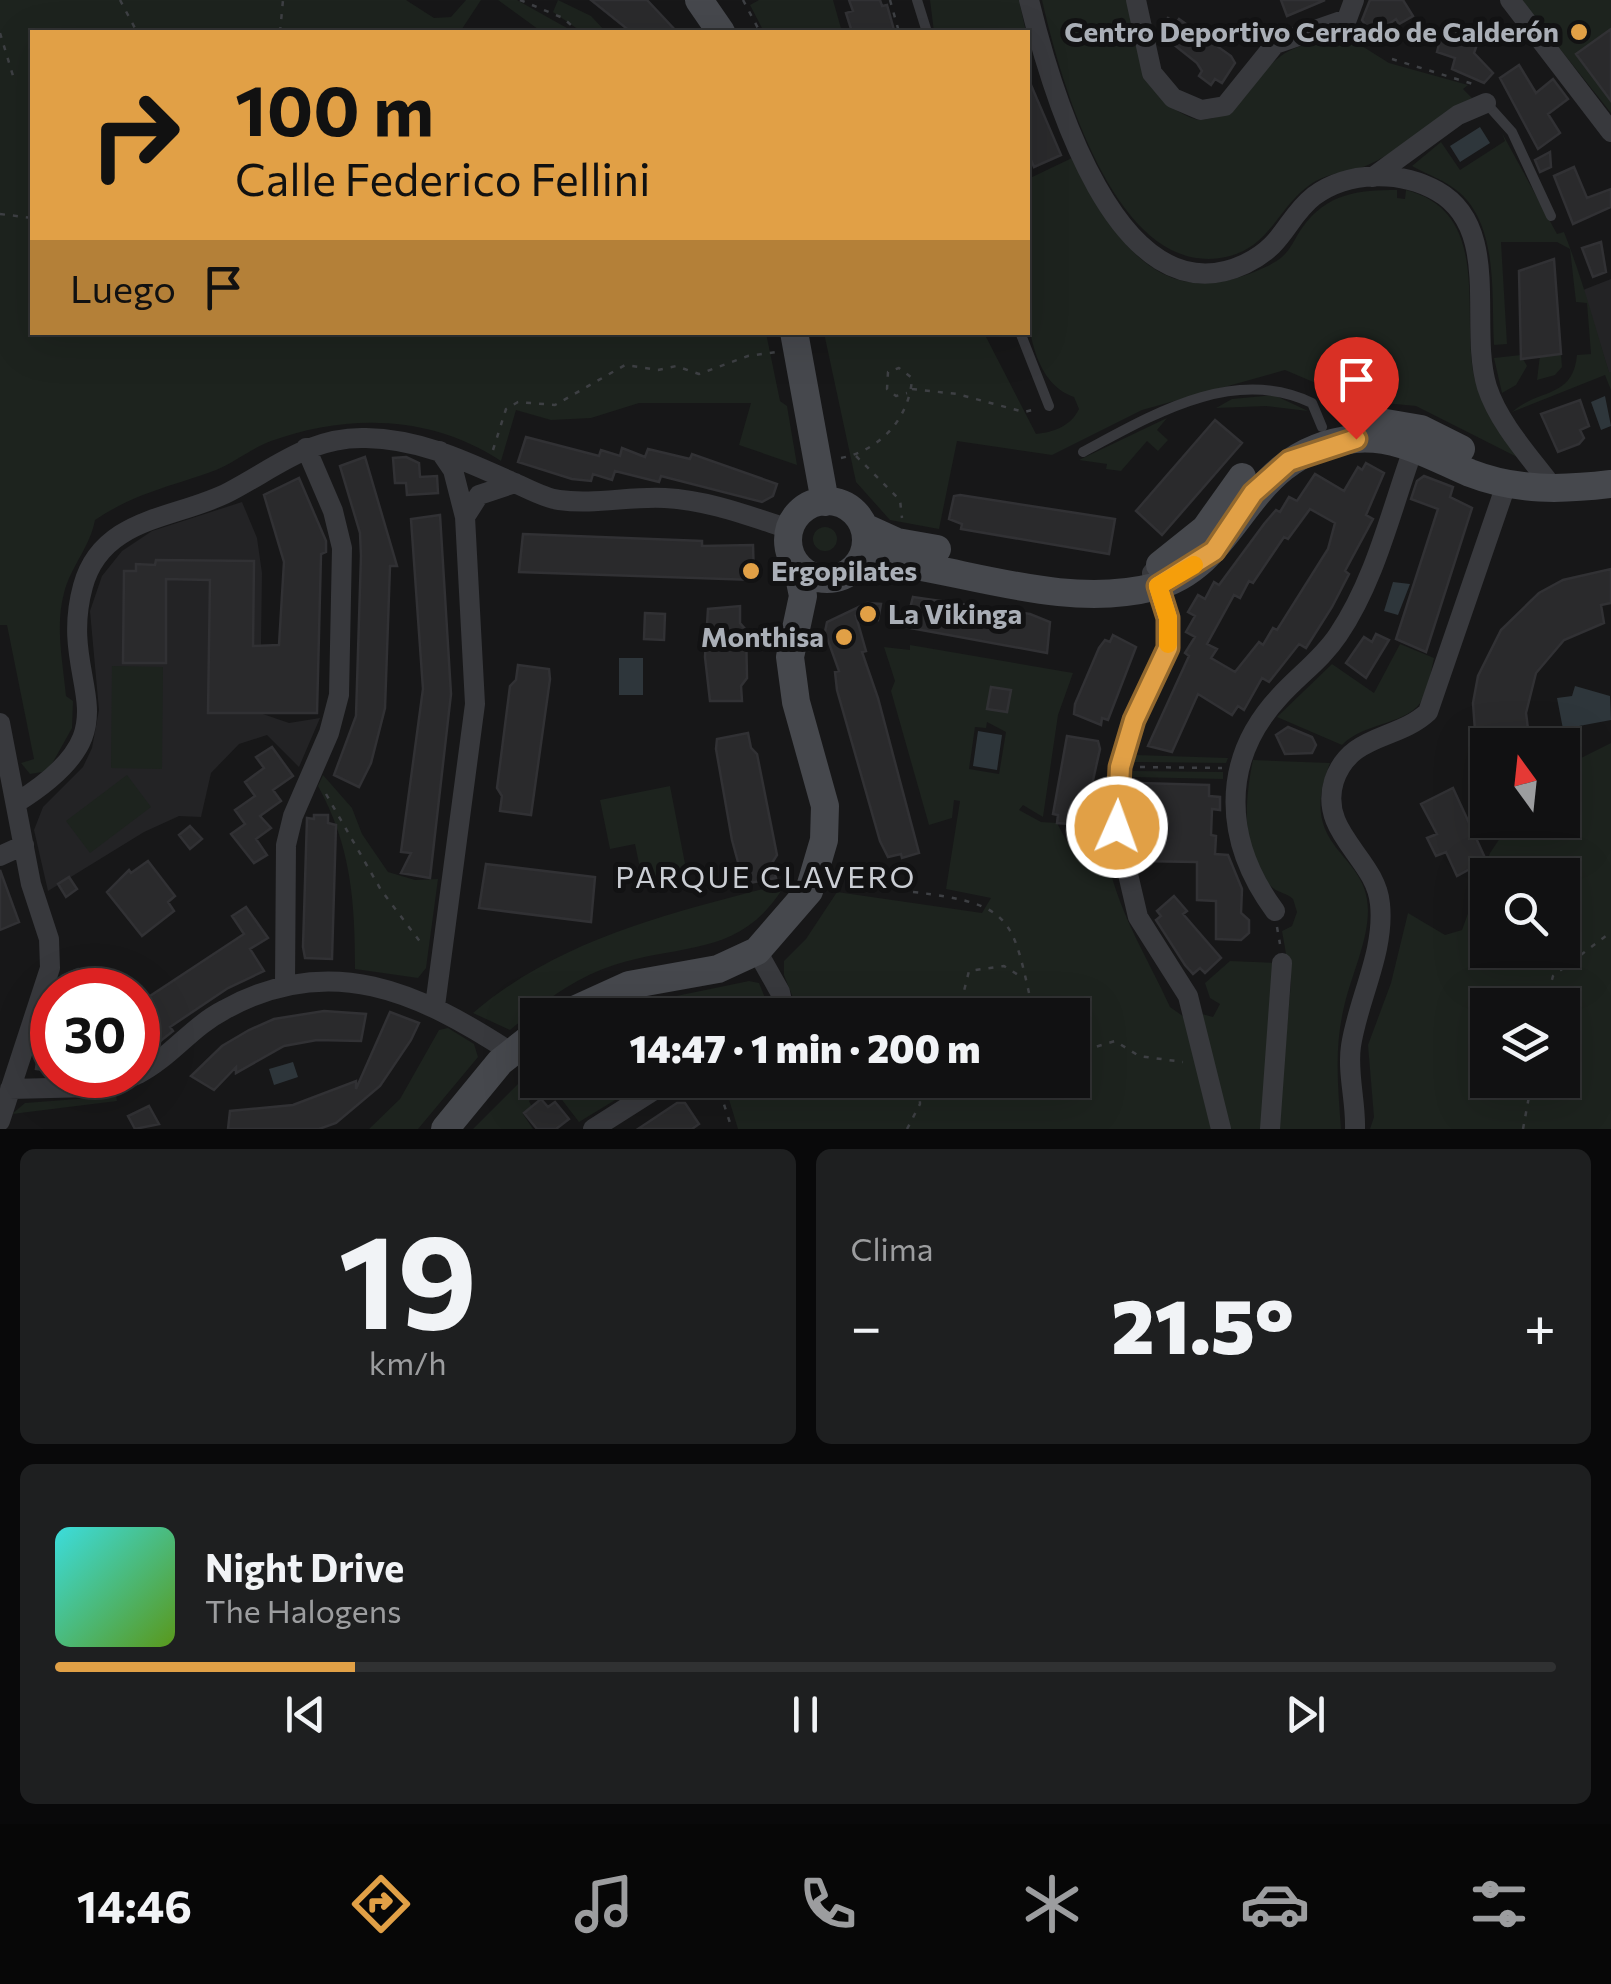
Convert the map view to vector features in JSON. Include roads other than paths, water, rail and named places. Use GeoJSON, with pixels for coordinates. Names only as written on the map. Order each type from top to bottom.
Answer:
{"type":"FeatureCollection","features":[{"type":"Feature","properties":{"kind":"street"},"geometry":{"type":"LineString","coordinates":[[699,0],[719,30]]}},
{"type":"Feature","properties":{"kind":"street"},"geometry":{"type":"LineString","coordinates":[[1029,0],[1066,119],[1112,212],[1145,250],[1182,272],[1214,272],[1243,265],[1276,246],[1312,198],[1347,179],[1395,178],[1436,190],[1464,212],[1476,256],[1488,388],[1506,422],[1554,489]]}},
{"type":"Feature","properties":{"kind":"street"},"geometry":{"type":"LineString","coordinates":[[1136,0],[1152,73],[1174,98],[1202,110],[1225,106],[1276,44],[1347,19],[1354,0]]}},
{"type":"Feature","properties":{"kind":"street"},"geometry":{"type":"LineString","coordinates":[[1510,0],[1611,132]]}},
{"type":"Feature","properties":{"kind":"street"},"geometry":{"type":"LineString","coordinates":[[1373,177],[1458,115],[1486,103]]}},
{"type":"Feature","properties":{"kind":"street"},"geometry":{"type":"LineString","coordinates":[[795,339],[825,502]]}},
{"type":"Feature","properties":{"kind":"street"},"geometry":{"type":"LineString","coordinates":[[601,998],[629,985],[718,969],[757,951],[809,891],[824,840],[825,806],[796,702],[790,657],[802,596],[798,567],[788,550],[789,529],[802,510],[825,502],[851,510],[864,527],[898,542],[1099,576],[1154,579],[1205,529],[1241,478],[1279,446],[1322,427],[1353,420],[1478,458],[1506,482],[1532,490],[1611,484]]}},
{"type":"Feature","properties":{"kind":"street"},"geometry":{"type":"LineString","coordinates":[[16,803],[57,778],[88,726],[78,624],[83,584],[100,554],[148,518],[226,494],[274,462],[306,448],[362,437],[404,440],[440,450],[555,500],[664,498],[696,502],[789,529]]}},
{"type":"Feature","properties":{"kind":"street"},"geometry":{"type":"LineString","coordinates":[[862,558],[1094,594],[1154,579],[1214,551],[1253,493],[1289,461],[1356,439],[1417,438]]}},
{"type":"Feature","properties":{"kind":"street"},"geometry":{"type":"LineString","coordinates":[[1275,911],[1253,881],[1238,843],[1234,820],[1237,772],[1255,728],[1338,635],[1363,591],[1417,438]]}},
{"type":"Feature","properties":{"kind":"street"},"geometry":{"type":"LineString","coordinates":[[285,983],[286,845],[293,816],[329,733],[339,695],[342,548],[333,511],[306,448]]}},
{"type":"Feature","properties":{"kind":"street"},"geometry":{"type":"LineString","coordinates":[[435,1006],[475,704],[464,517],[459,492],[440,450]]}},
{"type":"Feature","properties":{"kind":"street"},"geometry":{"type":"LineString","coordinates":[[459,492],[478,467]]}},
{"type":"Feature","properties":{"kind":"street"},"geometry":{"type":"LineString","coordinates":[[464,517],[478,467]]}},
{"type":"Feature","properties":{"kind":"street"},"geometry":{"type":"LineString","coordinates":[[464,517],[479,495],[514,482]]}},
{"type":"Feature","properties":{"kind":"street"},"geometry":{"type":"LineString","coordinates":[[1356,1129],[1350,1050],[1379,942],[1380,902],[1369,870],[1346,844],[1333,812],[1334,783],[1347,755],[1370,738],[1413,726],[1428,712],[1506,482]]}},
{"type":"Feature","properties":{"kind":"street"},"geometry":{"type":"LineString","coordinates":[[802,596],[848,573],[862,558],[864,527]]}},
{"type":"Feature","properties":{"kind":"street"},"geometry":{"type":"LineString","coordinates":[[798,567],[817,579],[829,580]]}},
{"type":"Feature","properties":{"kind":"street"},"geometry":{"type":"LineString","coordinates":[[1154,579],[1168,618],[1168,648],[1134,720],[1120,767],[1117,827],[1138,917],[1188,996],[1221,1129]]}},
{"type":"Feature","properties":{"kind":"street"},"geometry":{"type":"LineString","coordinates":[[0,723],[24,845],[49,938],[50,968],[0,1120]]}},
{"type":"Feature","properties":{"kind":"street"},"geometry":{"type":"LineString","coordinates":[[0,856],[24,845]]}},
{"type":"Feature","properties":{"kind":"street"},"geometry":{"type":"LineString","coordinates":[[757,951],[781,998]]}},
{"type":"Feature","properties":{"kind":"street"},"geometry":{"type":"LineString","coordinates":[[1270,1129],[1282,964]]}},
{"type":"Feature","properties":{"kind":"street"},"geometry":{"type":"LineString","coordinates":[[160,1063],[222,1010],[285,983],[327,980],[367,984],[435,1006],[512,1053]]}},
{"type":"Feature","properties":{"kind":"street"},"geometry":{"type":"LineString","coordinates":[[445,1129],[520,1047]]}},
{"type":"Feature","properties":{"kind":"street"},"geometry":{"type":"LineString","coordinates":[[10,1089],[30,1089]]}},
{"type":"Feature","properties":{"kind":"street"},"geometry":{"type":"LineString","coordinates":[[593,1129],[642,1098]]}},
{"type":"Feature","properties":{"kind":"lane"},"geometry":{"type":"LineString","coordinates":[[917,0],[926,30]]}},
{"type":"Feature","properties":{"kind":"lane"},"geometry":{"type":"LineString","coordinates":[[1486,103],[1512,132],[1550,216]]}},
{"type":"Feature","properties":{"kind":"lane"},"geometry":{"type":"LineString","coordinates":[[1021,335],[1048,406]]}},
{"type":"Feature","properties":{"kind":"lane"},"geometry":{"type":"LineString","coordinates":[[1082,452],[1165,408],[1214,394],[1286,391],[1312,403],[1322,427]]}},
{"type":"Feature","properties":{"kind":"place","name":"Centro Deportivo Cerrado de Calderón"},"geometry":{"type":"Point","coordinates":[1579,32]}},
{"type":"Feature","properties":{"kind":"place","name":"Ergopilates"},"geometry":{"type":"Point","coordinates":[751,571]}},
{"type":"Feature","properties":{"kind":"place","name":"La Vikinga"},"geometry":{"type":"Point","coordinates":[868,614]}},
{"type":"Feature","properties":{"kind":"place","name":"Monthisa"},"geometry":{"type":"Point","coordinates":[844,637]}},
{"type":"Feature","properties":{"kind":"district","name":"PARQUE CLAVERO"},"geometry":{"type":"Point","coordinates":[766,878]}}]}
